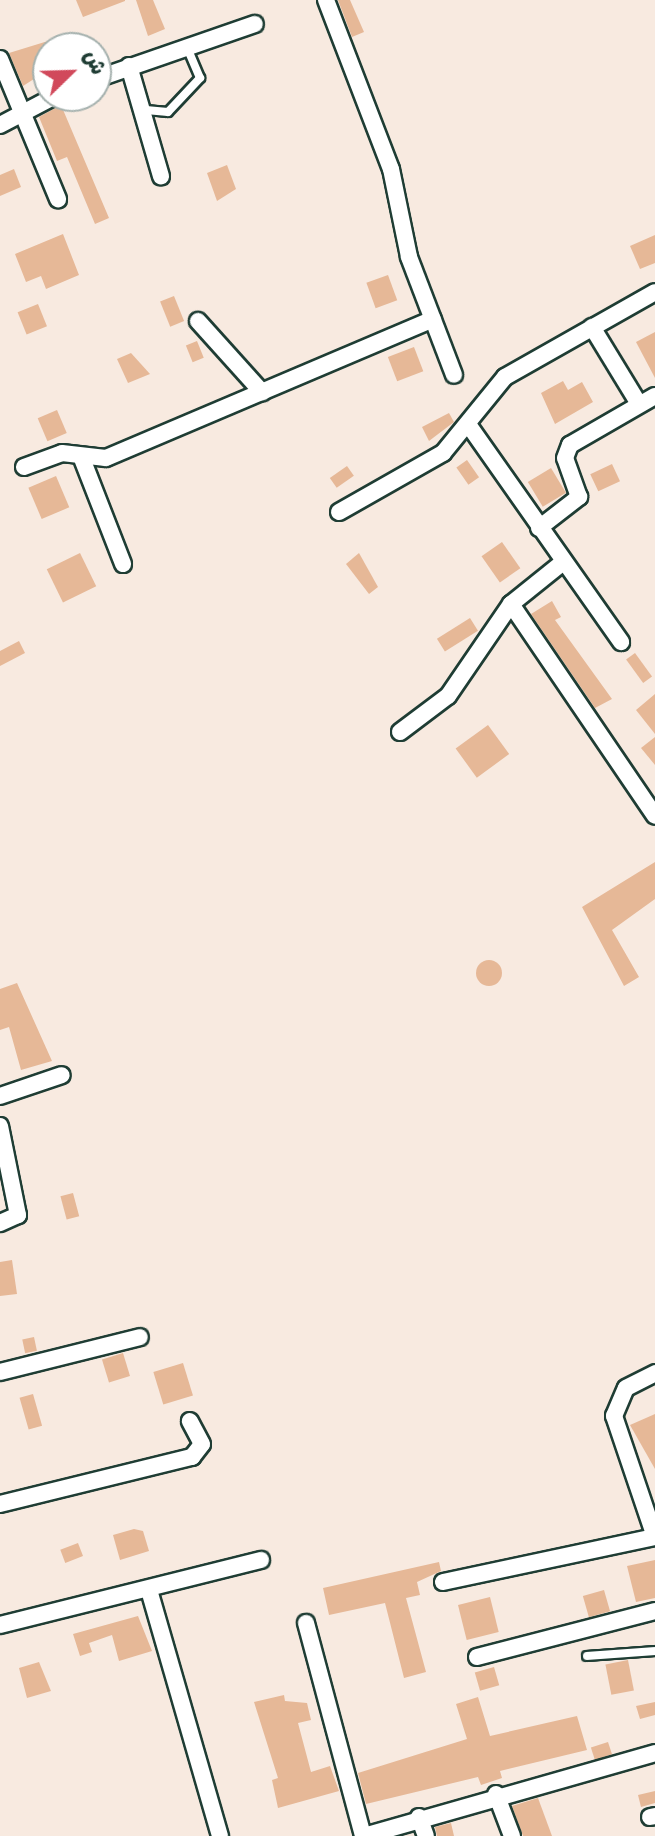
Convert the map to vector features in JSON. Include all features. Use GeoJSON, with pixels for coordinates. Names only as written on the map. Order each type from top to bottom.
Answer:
{"type":"FeatureCollection","features":[{"type":"Feature","properties":{"kind":"street"},"geometry":{"type":"LineString","coordinates":[[326,0],[391,169],[409,257],[454,375]]}},
{"type":"Feature","properties":{"kind":"street"},"geometry":{"type":"LineString","coordinates":[[112,73],[186,44],[255,24]]}},
{"type":"Feature","properties":{"kind":"street"},"geometry":{"type":"LineString","coordinates":[[0,59],[58,199]]}},
{"type":"Feature","properties":{"kind":"street"},"geometry":{"type":"LineString","coordinates":[[129,66],[146,110],[161,176]]}},
{"type":"Feature","properties":{"kind":"street"},"geometry":{"type":"LineString","coordinates":[[0,125],[32,106]]}},
{"type":"Feature","properties":{"kind":"street"},"geometry":{"type":"LineString","coordinates":[[339,512],[443,453],[470,427],[492,388],[655,292]]}},
{"type":"Feature","properties":{"kind":"street"},"geometry":{"type":"LineString","coordinates":[[24,467],[62,453],[106,458],[433,319]]}},
{"type":"Feature","properties":{"kind":"street"},"geometry":{"type":"LineString","coordinates":[[198,321],[262,392]]}},
{"type":"Feature","properties":{"kind":"street"},"geometry":{"type":"LineString","coordinates":[[592,327],[639,404]]}},
{"type":"Feature","properties":{"kind":"street"},"geometry":{"type":"LineString","coordinates":[[539,528],[579,497],[565,458],[570,445],[655,396]]}},
{"type":"Feature","properties":{"kind":"street"},"geometry":{"type":"LineString","coordinates":[[470,427],[562,563],[621,642]]}},
{"type":"Feature","properties":{"kind":"street"},"geometry":{"type":"LineString","coordinates":[[81,456],[123,564]]}},
{"type":"Feature","properties":{"kind":"street"},"geometry":{"type":"LineString","coordinates":[[400,732],[448,696],[511,604],[562,563]]}},
{"type":"Feature","properties":{"kind":"street"},"geometry":{"type":"LineString","coordinates":[[511,604],[655,816]]}},
{"type":"Feature","properties":{"kind":"street"},"geometry":{"type":"LineString","coordinates":[[0,1096],[62,1075]]}},
{"type":"Feature","properties":{"kind":"street"},"geometry":{"type":"LineString","coordinates":[[0,1126],[18,1215],[0,1223]]}},
{"type":"Feature","properties":{"kind":"street"},"geometry":{"type":"LineString","coordinates":[[0,1372],[140,1337]]}},
{"type":"Feature","properties":{"kind":"street"},"geometry":{"type":"LineString","coordinates":[[443,1582],[655,1537],[648,1499],[614,1416],[626,1388],[655,1373]]}},
{"type":"Feature","properties":{"kind":"street"},"geometry":{"type":"LineString","coordinates":[[0,1504],[192,1457],[202,1444],[190,1421]]}},
{"type":"Feature","properties":{"kind":"street"},"geometry":{"type":"LineString","coordinates":[[0,1625],[261,1560]]}},
{"type":"Feature","properties":{"kind":"street"},"geometry":{"type":"LineString","coordinates":[[149,1590],[220,1836]]}},
{"type":"Feature","properties":{"kind":"street"},"geometry":{"type":"LineString","coordinates":[[477,1657],[655,1611]]}},
{"type":"Feature","properties":{"kind":"street"},"geometry":{"type":"LineString","coordinates":[[628,1618],[655,1626]]}},
{"type":"Feature","properties":{"kind":"street"},"geometry":{"type":"LineString","coordinates":[[306,1623],[363,1836],[496,1794],[655,1753]]}},
{"type":"Feature","properties":{"kind":"street"},"geometry":{"type":"LineString","coordinates":[[496,1794],[512,1836]]}},
{"type":"Feature","properties":{"kind":"street"},"geometry":{"type":"LineString","coordinates":[[419,1817],[426,1836]]}},
{"type":"Feature","properties":{"kind":"lane"},"geometry":{"type":"LineString","coordinates":[[146,110],[168,112],[200,78],[186,44]]}},
{"type":"Feature","properties":{"kind":"lane"},"geometry":{"type":"LineString","coordinates":[[587,1656],[655,1651]]}},
{"type":"Feature","properties":{"kind":"building"},"geometry":{"type":"Polygon","coordinates":[[[76,0],[125,0],[125,1],[83,17],[76,0]]]}},
{"type":"Feature","properties":{"kind":"building"},"geometry":{"type":"Polygon","coordinates":[[[136,0],[153,0],[165,29],[148,36],[136,0]]]}},
{"type":"Feature","properties":{"kind":"building"},"geometry":{"type":"Polygon","coordinates":[[[338,0],[350,0],[364,32],[352,37],[338,0]]]}},
{"type":"Feature","properties":{"kind":"building"},"geometry":{"type":"Polygon","coordinates":[[[32,46],[32,80],[23,86],[9,53],[32,46]]]}},
{"type":"Feature","properties":{"kind":"building"},"geometry":{"type":"Polygon","coordinates":[[[48,112],[64,112],[109,218],[95,224],[67,157],[57,161],[39,117],[48,112]]]}},
{"type":"Feature","properties":{"kind":"building"},"geometry":{"type":"Polygon","coordinates":[[[227,165],[236,189],[217,201],[207,173],[227,165]]]}},
{"type":"Feature","properties":{"kind":"building"},"geometry":{"type":"Polygon","coordinates":[[[14,169],[21,187],[0,196],[0,175],[14,169]]]}},
{"type":"Feature","properties":{"kind":"building"},"geometry":{"type":"Polygon","coordinates":[[[63,234],[79,275],[46,289],[41,276],[26,282],[15,254],[63,234]]]}},
{"type":"Feature","properties":{"kind":"building"},"geometry":{"type":"Polygon","coordinates":[[[655,235],[655,263],[640,269],[630,246],[655,235]]]}},
{"type":"Feature","properties":{"kind":"building"},"geometry":{"type":"Polygon","coordinates":[[[388,275],[397,300],[376,308],[366,283],[388,275]]]}},
{"type":"Feature","properties":{"kind":"building"},"geometry":{"type":"Polygon","coordinates":[[[174,296],[184,321],[170,327],[160,302],[174,296]]]}},
{"type":"Feature","properties":{"kind":"building"},"geometry":{"type":"Polygon","coordinates":[[[38,304],[47,326],[27,334],[18,312],[38,304]]]}},
{"type":"Feature","properties":{"kind":"building"},"geometry":{"type":"Polygon","coordinates":[[[655,332],[655,378],[636,342],[655,332]]]}},
{"type":"Feature","properties":{"kind":"building"},"geometry":{"type":"Polygon","coordinates":[[[197,341],[204,358],[193,362],[186,345],[197,341]]]}},
{"type":"Feature","properties":{"kind":"building"},"geometry":{"type":"Polygon","coordinates":[[[414,347],[423,371],[397,381],[388,357],[414,347]]]}},
{"type":"Feature","properties":{"kind":"building"},"geometry":{"type":"Polygon","coordinates":[[[131,353],[150,374],[128,383],[117,359],[131,353]]]}},
{"type":"Feature","properties":{"kind":"building"},"geometry":{"type":"Polygon","coordinates":[[[563,381],[568,390],[582,382],[593,402],[555,424],[541,393],[563,381]]]}},
{"type":"Feature","properties":{"kind":"building"},"geometry":{"type":"Polygon","coordinates":[[[57,410],[67,433],[47,441],[38,418],[57,410]]]}},
{"type":"Feature","properties":{"kind":"building"},"geometry":{"type":"Polygon","coordinates":[[[449,413],[454,422],[429,441],[422,427],[449,413]]]}},
{"type":"Feature","properties":{"kind":"building"},"geometry":{"type":"Polygon","coordinates":[[[467,460],[479,477],[468,485],[456,467],[467,460]]]}},
{"type":"Feature","properties":{"kind":"building"},"geometry":{"type":"Polygon","coordinates":[[[612,464],[620,481],[598,491],[590,474],[612,464]]]}},
{"type":"Feature","properties":{"kind":"building"},"geometry":{"type":"Polygon","coordinates":[[[347,466],[354,476],[337,488],[330,478],[347,466]]]}},
{"type":"Feature","properties":{"kind":"building"},"geometry":{"type":"Polygon","coordinates":[[[551,468],[566,493],[543,507],[528,482],[551,468]]]}},
{"type":"Feature","properties":{"kind":"building"},"geometry":{"type":"Polygon","coordinates":[[[56,476],[69,507],[42,519],[28,488],[56,476]]]}},
{"type":"Feature","properties":{"kind":"building"},"geometry":{"type":"Polygon","coordinates":[[[502,542],[520,568],[500,583],[482,556],[502,542]]]}},
{"type":"Feature","properties":{"kind":"building"},"geometry":{"type":"Polygon","coordinates":[[[80,553],[96,586],[63,602],[47,569],[80,553]]]}},
{"type":"Feature","properties":{"kind":"building"},"geometry":{"type":"Polygon","coordinates":[[[359,553],[378,587],[369,594],[346,564],[359,553]]]}},
{"type":"Feature","properties":{"kind":"building"},"geometry":{"type":"Polygon","coordinates":[[[552,601],[561,617],[555,620],[612,699],[595,708],[531,614],[552,601]]]}},
{"type":"Feature","properties":{"kind":"building"},"geometry":{"type":"Polygon","coordinates":[[[470,618],[478,631],[445,651],[437,639],[470,618]]]}},
{"type":"Feature","properties":{"kind":"building"},"geometry":{"type":"Polygon","coordinates":[[[19,641],[25,653],[0,666],[0,651],[19,641]]]}},
{"type":"Feature","properties":{"kind":"building"},"geometry":{"type":"Polygon","coordinates":[[[635,653],[652,676],[643,683],[626,659],[635,653]]]}},
{"type":"Feature","properties":{"kind":"building"},"geometry":{"type":"Polygon","coordinates":[[[655,694],[655,734],[636,710],[655,694]]]}},
{"type":"Feature","properties":{"kind":"building"},"geometry":{"type":"Polygon","coordinates":[[[488,725],[509,754],[477,778],[456,749],[488,725]]]}},
{"type":"Feature","properties":{"kind":"building"},"geometry":{"type":"Polygon","coordinates":[[[655,737],[655,765],[641,748],[655,737]]]}},
{"type":"Feature","properties":{"kind":"building"},"geometry":{"type":"Polygon","coordinates":[[[655,862],[655,899],[612,930],[639,977],[624,986],[582,907],[655,862]]]}},
{"type":"Feature","properties":{"kind":"building"},"geometry":{"type":"Polygon","coordinates":[[[489,960],[498,964],[502,973],[498,982],[489,986],[480,982],[476,973],[480,964],[489,960]]]}},
{"type":"Feature","properties":{"kind":"building"},"geometry":{"type":"Polygon","coordinates":[[[17,983],[52,1061],[21,1070],[9,1027],[0,1030],[0,989],[17,983]]]}},
{"type":"Feature","properties":{"kind":"building"},"geometry":{"type":"Polygon","coordinates":[[[73,1193],[79,1216],[67,1220],[60,1196],[73,1193]]]}},
{"type":"Feature","properties":{"kind":"building"},"geometry":{"type":"Polygon","coordinates":[[[12,1260],[17,1294],[0,1296],[0,1262],[12,1260]]]}},
{"type":"Feature","properties":{"kind":"building"},"geometry":{"type":"Polygon","coordinates":[[[34,1337],[37,1351],[25,1353],[22,1339],[34,1337]]]}},
{"type":"Feature","properties":{"kind":"building"},"geometry":{"type":"Polygon","coordinates":[[[123,1353],[130,1376],[109,1382],[102,1359],[123,1353]]]}},
{"type":"Feature","properties":{"kind":"building"},"geometry":{"type":"Polygon","coordinates":[[[183,1363],[193,1396],[163,1405],[153,1372],[183,1363]]]}},
{"type":"Feature","properties":{"kind":"building"},"geometry":{"type":"Polygon","coordinates":[[[33,1394],[42,1426],[29,1430],[20,1398],[33,1394]]]}},
{"type":"Feature","properties":{"kind":"building"},"geometry":{"type":"Polygon","coordinates":[[[655,1414],[655,1469],[630,1425],[655,1414]]]}},
{"type":"Feature","properties":{"kind":"building"},"geometry":{"type":"Polygon","coordinates":[[[134,1529],[143,1531],[149,1551],[120,1560],[113,1535],[134,1529]]]}},
{"type":"Feature","properties":{"kind":"building"},"geometry":{"type":"Polygon","coordinates":[[[78,1543],[83,1556],[65,1563],[60,1550],[78,1543]]]}},
{"type":"Feature","properties":{"kind":"building"},"geometry":{"type":"Polygon","coordinates":[[[655,1560],[655,1598],[636,1602],[627,1566],[655,1560]]]}},
{"type":"Feature","properties":{"kind":"building"},"geometry":{"type":"Polygon","coordinates":[[[439,1562],[441,1571],[417,1582],[420,1595],[406,1598],[426,1672],[404,1678],[385,1603],[329,1615],[323,1588],[439,1562]]]}},
{"type":"Feature","properties":{"kind":"building"},"geometry":{"type":"Polygon","coordinates":[[[604,1590],[610,1611],[589,1617],[583,1596],[604,1590]]]}},
{"type":"Feature","properties":{"kind":"building"},"geometry":{"type":"Polygon","coordinates":[[[490,1597],[499,1632],[467,1640],[458,1605],[490,1597]]]}},
{"type":"Feature","properties":{"kind":"building"},"geometry":{"type":"Polygon","coordinates":[[[138,1616],[152,1651],[119,1661],[112,1635],[89,1643],[92,1652],[80,1656],[73,1634],[138,1616]]]}},
{"type":"Feature","properties":{"kind":"building"},"geometry":{"type":"Polygon","coordinates":[[[628,1660],[634,1690],[611,1695],[605,1664],[628,1660]]]}},
{"type":"Feature","properties":{"kind":"building"},"geometry":{"type":"Polygon","coordinates":[[[39,1662],[51,1691],[27,1698],[19,1668],[39,1662]]]}},
{"type":"Feature","properties":{"kind":"building"},"geometry":{"type":"Polygon","coordinates":[[[494,1667],[499,1685],[480,1691],[475,1673],[494,1667]]]}},
{"type":"Feature","properties":{"kind":"building"},"geometry":{"type":"Polygon","coordinates":[[[284,1695],[285,1701],[307,1703],[311,1720],[298,1723],[311,1772],[330,1766],[339,1791],[278,1808],[272,1780],[278,1778],[254,1702],[284,1695]]]}},
{"type":"Feature","properties":{"kind":"building"},"geometry":{"type":"Polygon","coordinates":[[[478,1697],[490,1736],[577,1716],[587,1750],[500,1771],[502,1778],[481,1785],[478,1777],[366,1804],[358,1773],[467,1739],[456,1704],[478,1697]]]}},
{"type":"Feature","properties":{"kind":"building"},"geometry":{"type":"Polygon","coordinates":[[[655,1702],[655,1715],[640,1719],[636,1706],[655,1702]]]}},
{"type":"Feature","properties":{"kind":"building"},"geometry":{"type":"Polygon","coordinates":[[[608,1742],[612,1754],[595,1760],[591,1748],[608,1742]]]}},
{"type":"Feature","properties":{"kind":"building"},"geometry":{"type":"Polygon","coordinates":[[[655,1791],[655,1803],[641,1807],[638,1795],[655,1791]]]}},
{"type":"Feature","properties":{"kind":"building"},"geometry":{"type":"Polygon","coordinates":[[[538,1798],[552,1836],[523,1836],[512,1806],[538,1798]]]}},
{"type":"Feature","properties":{"kind":"building"},"geometry":{"type":"Polygon","coordinates":[[[451,1823],[454,1836],[437,1836],[435,1827],[451,1823]]]}}]}
